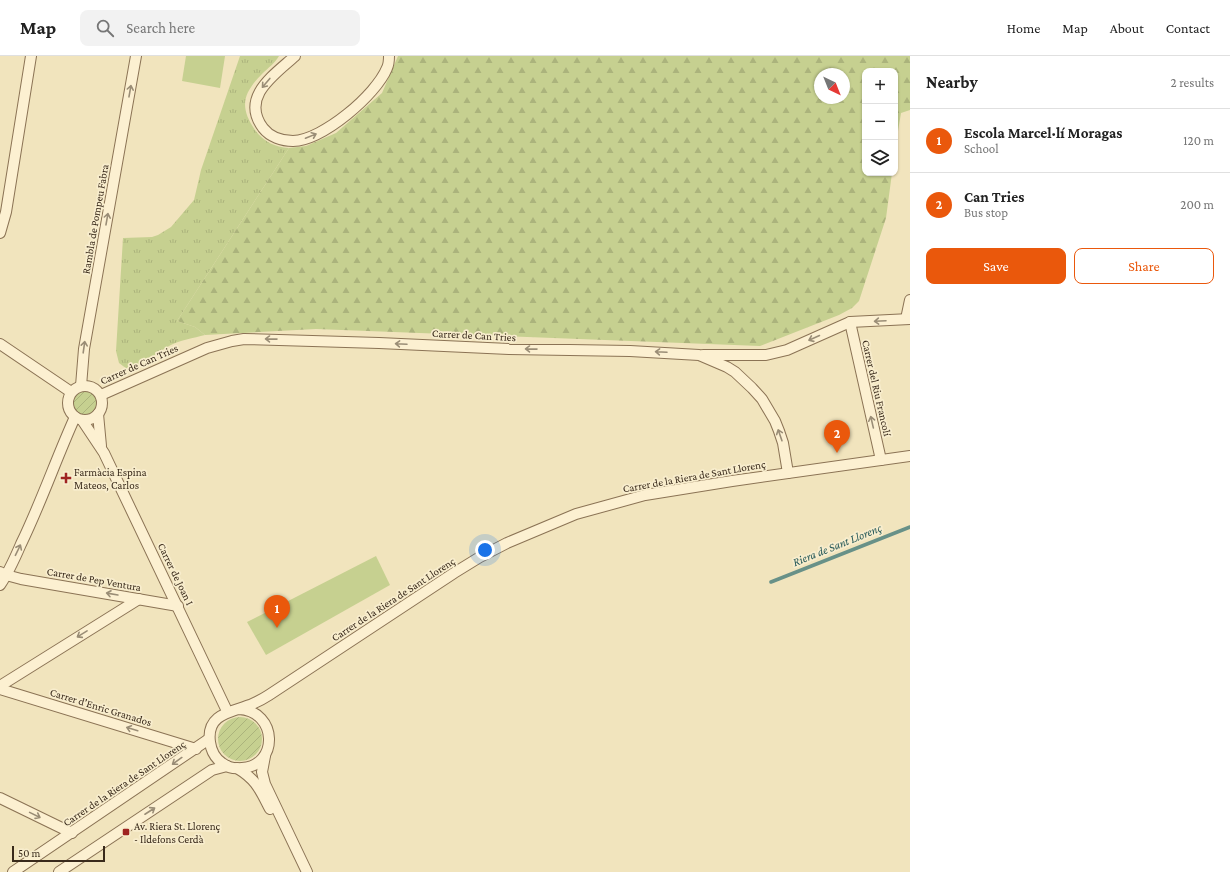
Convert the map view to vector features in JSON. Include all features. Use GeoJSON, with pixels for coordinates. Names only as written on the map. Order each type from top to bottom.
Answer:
{"type":"FeatureCollection","features":[{"type":"Feature","properties":{"kind":"street"},"geometry":{"type":"LineString","coordinates":[[0,233],[6,212],[31,56]]}},
{"type":"Feature","properties":{"kind":"street","name":"Rambla de Pompeu Fabra"},"geometry":{"type":"LineString","coordinates":[[81,386],[84,349],[136,56]]}},
{"type":"Feature","properties":{"kind":"street"},"geometry":{"type":"LineString","coordinates":[[295,56],[263,86],[255,103],[256,113],[264,129],[274,137],[293,140],[312,136],[331,126],[353,109],[381,79],[387,68],[390,56]]}},
{"type":"Feature","properties":{"kind":"street"},"geometry":{"type":"LineString","coordinates":[[699,355],[757,356],[777,353],[850,322],[908,319],[910,300]]}},
{"type":"Feature","properties":{"kind":"street","name":"Carrer del Riu Francolí"},"geometry":{"type":"LineString","coordinates":[[850,322],[881,460]]}},
{"type":"Feature","properties":{"kind":"street","name":"Carrer de Can Tries"},"geometry":{"type":"LineString","coordinates":[[101,395],[207,348],[232,341],[244,340],[379,343],[509,349],[630,351],[699,355],[735,372],[762,399],[779,431],[783,443],[788,473]]}},
{"type":"Feature","properties":{"kind":"street"},"geometry":{"type":"LineString","coordinates":[[0,344],[71,392]]}},
{"type":"Feature","properties":{"kind":"street"},"geometry":{"type":"LineString","coordinates":[[81,386],[91,386],[101,395],[103,401],[102,408],[93,419],[79,419],[68,408],[68,401],[71,392],[81,386]]}},
{"type":"Feature","properties":{"kind":"street","name":"Carrer de Joan I"},"geometry":{"type":"LineString","coordinates":[[98,414],[102,448]]}},
{"type":"Feature","properties":{"kind":"street"},"geometry":{"type":"LineString","coordinates":[[0,585],[3,574],[30,527],[62,445],[79,419]]}},
{"type":"Feature","properties":{"kind":"street","name":"Carrer de Joan I"},"geometry":{"type":"LineString","coordinates":[[79,419],[102,448],[227,711]]}},
{"type":"Feature","properties":{"kind":"street","name":"Carrer de la Riera de Sant Llorenç"},"geometry":{"type":"LineString","coordinates":[[227,711],[258,701],[269,695],[454,573],[506,542],[576,514],[645,495],[910,456]]}},
{"type":"Feature","properties":{"kind":"street","name":"Carrer de Pep Ventura"},"geometry":{"type":"LineString","coordinates":[[3,574],[21,579],[178,606]]}},
{"type":"Feature","properties":{"kind":"street"},"geometry":{"type":"LineString","coordinates":[[0,687],[139,599]]}},
{"type":"Feature","properties":{"kind":"street","name":"Carrer d'Enric Granados"},"geometry":{"type":"LineString","coordinates":[[0,687],[196,749]]}},
{"type":"Feature","properties":{"kind":"street"},"geometry":{"type":"LineString","coordinates":[[263,719],[263,706],[269,695]]}},
{"type":"Feature","properties":{"kind":"street"},"geometry":{"type":"LineString","coordinates":[[239,708],[251,711],[263,719],[267,726],[269,743],[262,766],[265,784],[307,872]]}},
{"type":"Feature","properties":{"kind":"street"},"geometry":{"type":"LineString","coordinates":[[227,711],[214,723],[211,731],[210,739],[214,754],[219,761],[250,777],[259,788],[300,872]]}},
{"type":"Feature","properties":{"kind":"street","name":"Carrer de la Riera de Sant Llorenç"},"geometry":{"type":"LineString","coordinates":[[13,872],[210,739]]}},
{"type":"Feature","properties":{"kind":"street"},"geometry":{"type":"LineString","coordinates":[[59,872],[212,770],[232,767],[245,768],[253,765],[265,754]]}},
{"type":"Feature","properties":{"kind":"street"},"geometry":{"type":"LineString","coordinates":[[0,798],[72,833]]}},
{"type":"Feature","properties":{"kind":"green space"},"geometry":{"type":"Polygon","coordinates":[[[186,56],[225,56],[220,88],[182,81],[186,56]]]}},
{"type":"Feature","properties":{"kind":"green space"},"geometry":{"type":"Polygon","coordinates":[[[240,56],[279,56],[256,81],[247,94],[245,107],[250,122],[262,138],[274,145],[289,148],[177,321],[195,327],[205,335],[173,344],[143,362],[127,369],[119,363],[116,351],[123,238],[152,237],[158,235],[171,227],[194,200],[201,170],[240,56]]]}},
{"type":"Feature","properties":{"kind":"green space"},"geometry":{"type":"Polygon","coordinates":[[[398,56],[910,56],[910,110],[901,113],[898,131],[898,68],[862,68],[862,176],[892,176],[886,218],[859,301],[852,308],[839,315],[760,346],[316,329],[205,335],[195,327],[177,321],[289,148],[306,146],[336,133],[382,93],[398,56]]]}},
{"type":"Feature","properties":{"kind":"green space"},"geometry":{"type":"Polygon","coordinates":[[[86,391],[95,395],[99,404],[95,413],[86,417],[77,413],[73,404],[77,395],[86,391]]]}},
{"type":"Feature","properties":{"kind":"green space"},"geometry":{"type":"Polygon","coordinates":[[[376,556],[390,585],[266,655],[247,622],[376,556]]]}},
{"type":"Feature","properties":{"kind":"green space"},"geometry":{"type":"Polygon","coordinates":[[[236,717],[244,717],[256,723],[262,735],[262,743],[256,755],[244,761],[236,761],[224,755],[218,743],[218,735],[224,723],[236,717]]]}},
{"type":"Feature","properties":{"kind":"waterway","name":"Riera de Sant Llorenç"},"geometry":{"type":"LineString","coordinates":[[771,582],[910,527]]}},
{"type":"Feature","properties":{"kind":"place","name":"Can Tries"},"geometry":{"type":"Point","coordinates":[837,453]}},
{"type":"Feature","properties":{"kind":"place","name":"Farmàcia Espina Mateos, Carlos"},"geometry":{"type":"Point","coordinates":[66,478]}},
{"type":"Feature","properties":{"kind":"place","name":"Escola Marcel·lí Moragas"},"geometry":{"type":"Point","coordinates":[277,628]}},
{"type":"Feature","properties":{"kind":"place","name":"Av. Riera St. Llorenç - Ildefons Cerdà"},"geometry":{"type":"Point","coordinates":[126,832]}}]}
